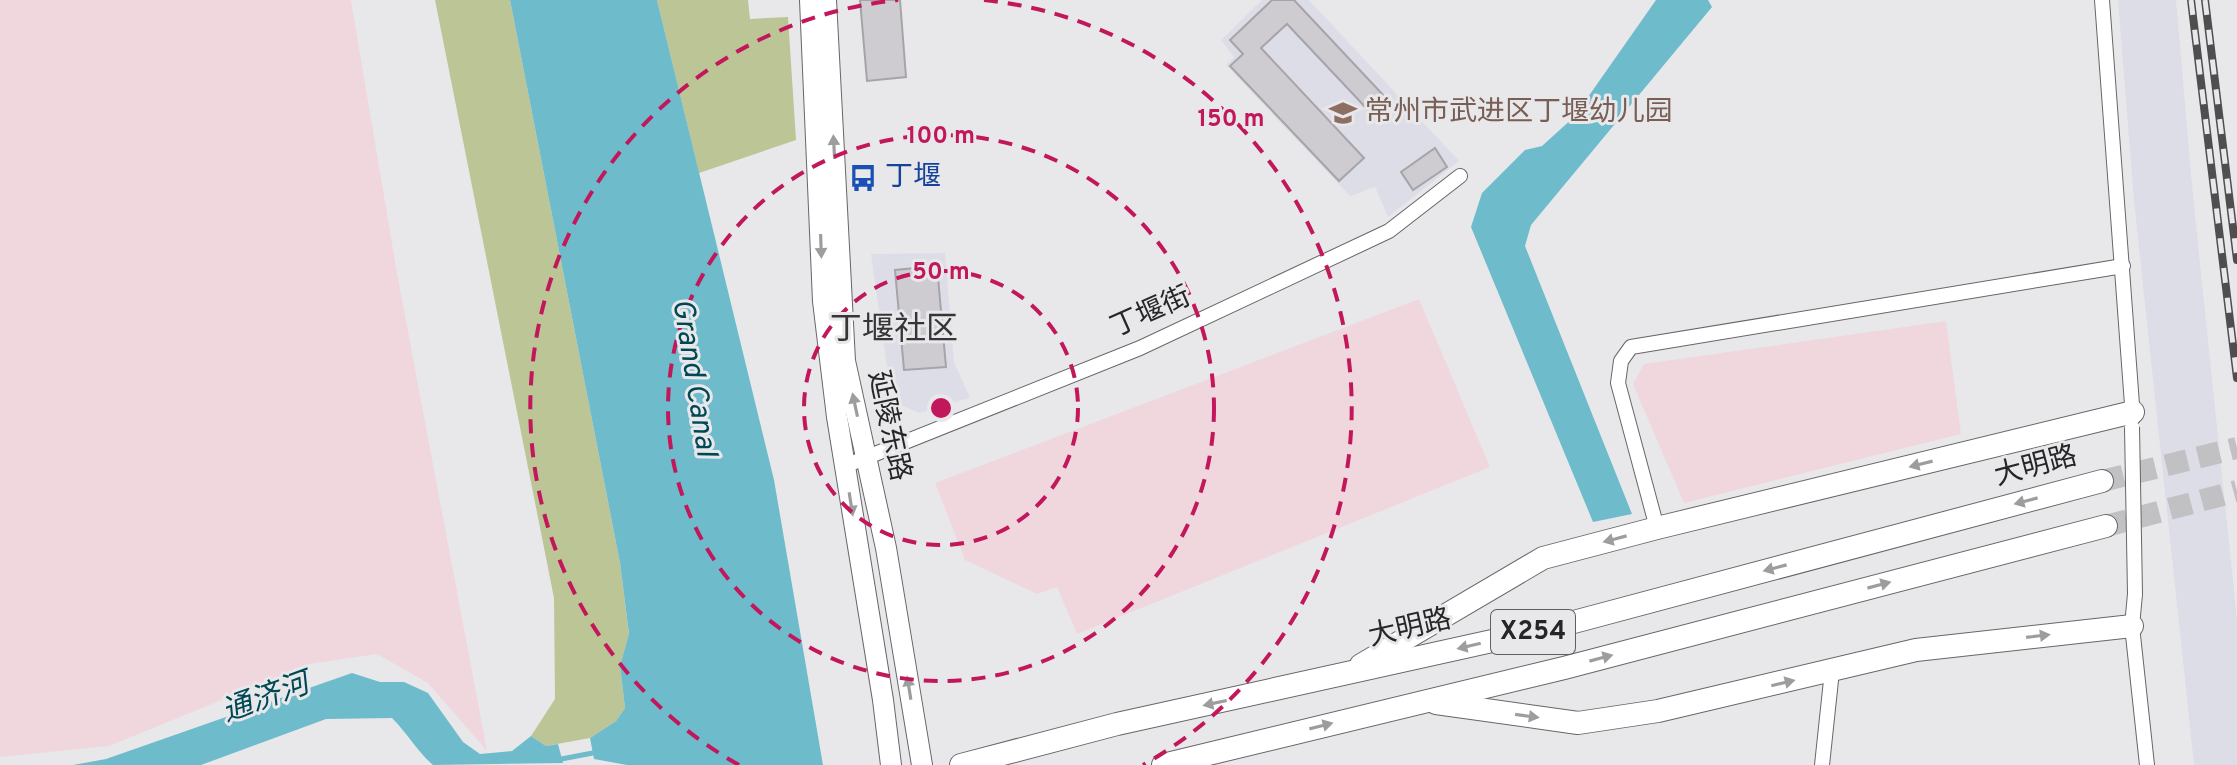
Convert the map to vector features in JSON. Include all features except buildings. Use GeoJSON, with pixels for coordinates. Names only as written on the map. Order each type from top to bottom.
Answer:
{"type":"FeatureCollection","features":[{"type":"Feature","properties":{"kind":"main road","name":"延陵东路"},"geometry":{"type":"LineString","coordinates":[[810,0],[823,301],[891,765]]}},
{"type":"Feature","properties":{"kind":"main road","name":"延陵东路"},"geometry":{"type":"LineString","coordinates":[[826,0],[845,361],[886,548],[922,765]]}},
{"type":"Feature","properties":{"kind":"main road"},"geometry":{"type":"LineString","coordinates":[[1343,675],[1543,558],[1657,528],[2132,420]]}},
{"type":"Feature","properties":{"kind":"main road","name":"大明路"},"geometry":{"type":"LineString","coordinates":[[961,765],[1117,724],[1555,627],[2102,481]]}},
{"type":"Feature","properties":{"kind":"main road","name":"X254"},"geometry":{"type":"LineString","coordinates":[[1163,765],[1579,664],[2106,526]]}},
{"type":"Feature","properties":{"kind":"main road"},"geometry":{"type":"LineString","coordinates":[[1422,701],[1578,723],[1658,711],[1916,650],[2132,626]]}},
{"type":"Feature","properties":{"kind":"street"},"geometry":{"type":"LineString","coordinates":[[2102,0],[2132,420],[2135,594],[2132,626],[2147,765]]}},
{"type":"Feature","properties":{"kind":"street","name":"丁堰街"},"geometry":{"type":"LineString","coordinates":[[845,466],[1140,348],[1389,231],[1460,176]]}},
{"type":"Feature","properties":{"kind":"street"},"geometry":{"type":"LineString","coordinates":[[1657,528],[1618,383],[1621,361],[1631,347],[2123,266]]}},
{"type":"Feature","properties":{"kind":"street"},"geometry":{"type":"LineString","coordinates":[[1822,765],[1832,671]]}},
{"type":"Feature","properties":{"kind":"shaded area"},"geometry":{"type":"Polygon","coordinates":[[[0,0],[351,0],[397,273],[487,751],[428,683],[377,654],[310,664],[109,746],[0,757],[0,0]]]}},
{"type":"Feature","properties":{"kind":"shaded area","name":"常州市武进区丁堰幼儿园"},"geometry":{"type":"Polygon","coordinates":[[[1262,0],[1309,0],[1459,161],[1388,217],[1375,187],[1350,196],[1226,65],[1234,57],[1221,40],[1262,0]]]}},
{"type":"Feature","properties":{"kind":"shaded area"},"geometry":{"type":"Polygon","coordinates":[[[2118,0],[2176,0],[2237,619],[2237,765],[2194,765],[2134,201],[2118,0]]]}},
{"type":"Feature","properties":{"kind":"shaded area"},"geometry":{"type":"Polygon","coordinates":[[[945,253],[954,362],[970,398],[919,413],[901,405],[890,388],[871,254],[945,253]]]}},
{"type":"Feature","properties":{"kind":"shaded area"},"geometry":{"type":"Polygon","coordinates":[[[1419,299],[1490,467],[1077,634],[1057,587],[1037,594],[965,560],[935,483],[1419,299]]]}},
{"type":"Feature","properties":{"kind":"shaded area"},"geometry":{"type":"Polygon","coordinates":[[[1946,321],[1961,434],[1684,503],[1633,384],[1644,364],[1946,321]]]}},
{"type":"Feature","properties":{"kind":"green space"},"geometry":{"type":"Polygon","coordinates":[[[435,0],[510,0],[620,563],[629,635],[620,666],[625,708],[616,721],[590,738],[546,746],[531,736],[555,699],[554,598],[435,0]]]}},
{"type":"Feature","properties":{"kind":"green space"},"geometry":{"type":"Polygon","coordinates":[[[657,0],[748,0],[750,19],[788,17],[796,140],[699,173],[657,0]]]}},
{"type":"Feature","properties":{"kind":"water","name":"Grand Canal"},"geometry":{"type":"Polygon","coordinates":[[[510,0],[657,0],[774,480],[823,765],[627,765],[594,759],[590,738],[616,721],[625,708],[620,666],[629,634],[620,563],[510,0]]]}},
{"type":"Feature","properties":{"kind":"water"},"geometry":{"type":"Polygon","coordinates":[[[1656,0],[1708,0],[1712,7],[1531,225],[1525,246],[1632,514],[1593,522],[1471,227],[1482,193],[1525,150],[1542,146],[1574,117],[1656,0]]]}},
{"type":"Feature","properties":{"kind":"water"},"geometry":{"type":"Polygon","coordinates":[[[352,673],[380,682],[404,682],[428,693],[463,742],[480,754],[512,751],[531,736],[546,746],[558,744],[563,763],[433,765],[392,718],[326,719],[201,765],[73,765],[106,759],[352,673]]]}},
{"type":"Feature","properties":{"kind":"waterway","name":"通济河"},"geometry":{"type":"LineString","coordinates":[[556,760],[598,752]]}},
{"type":"Feature","properties":{"kind":"tunnel"},"geometry":{"type":"LineString","coordinates":[[2102,481],[2237,448]]}},
{"type":"Feature","properties":{"kind":"tunnel"},"geometry":{"type":"LineString","coordinates":[[2106,526],[2237,491]]}},
{"type":"Feature","properties":{"kind":"railway"},"geometry":{"type":"LineString","coordinates":[[2191,0],[2237,378]]}},
{"type":"Feature","properties":{"kind":"railway"},"geometry":{"type":"LineString","coordinates":[[2205,0],[2237,260]]}},
{"type":"Feature","properties":{"kind":"place","name":"常州市武进区丁堰幼儿园"},"geometry":{"type":"Point","coordinates":[1343,113]}},
{"type":"Feature","properties":{"kind":"place","name":"丁堰"},"geometry":{"type":"Point","coordinates":[863,178]}},
{"type":"Feature","properties":{"kind":"district","name":"丁堰社区"},"geometry":{"type":"Point","coordinates":[894,331]}}]}
